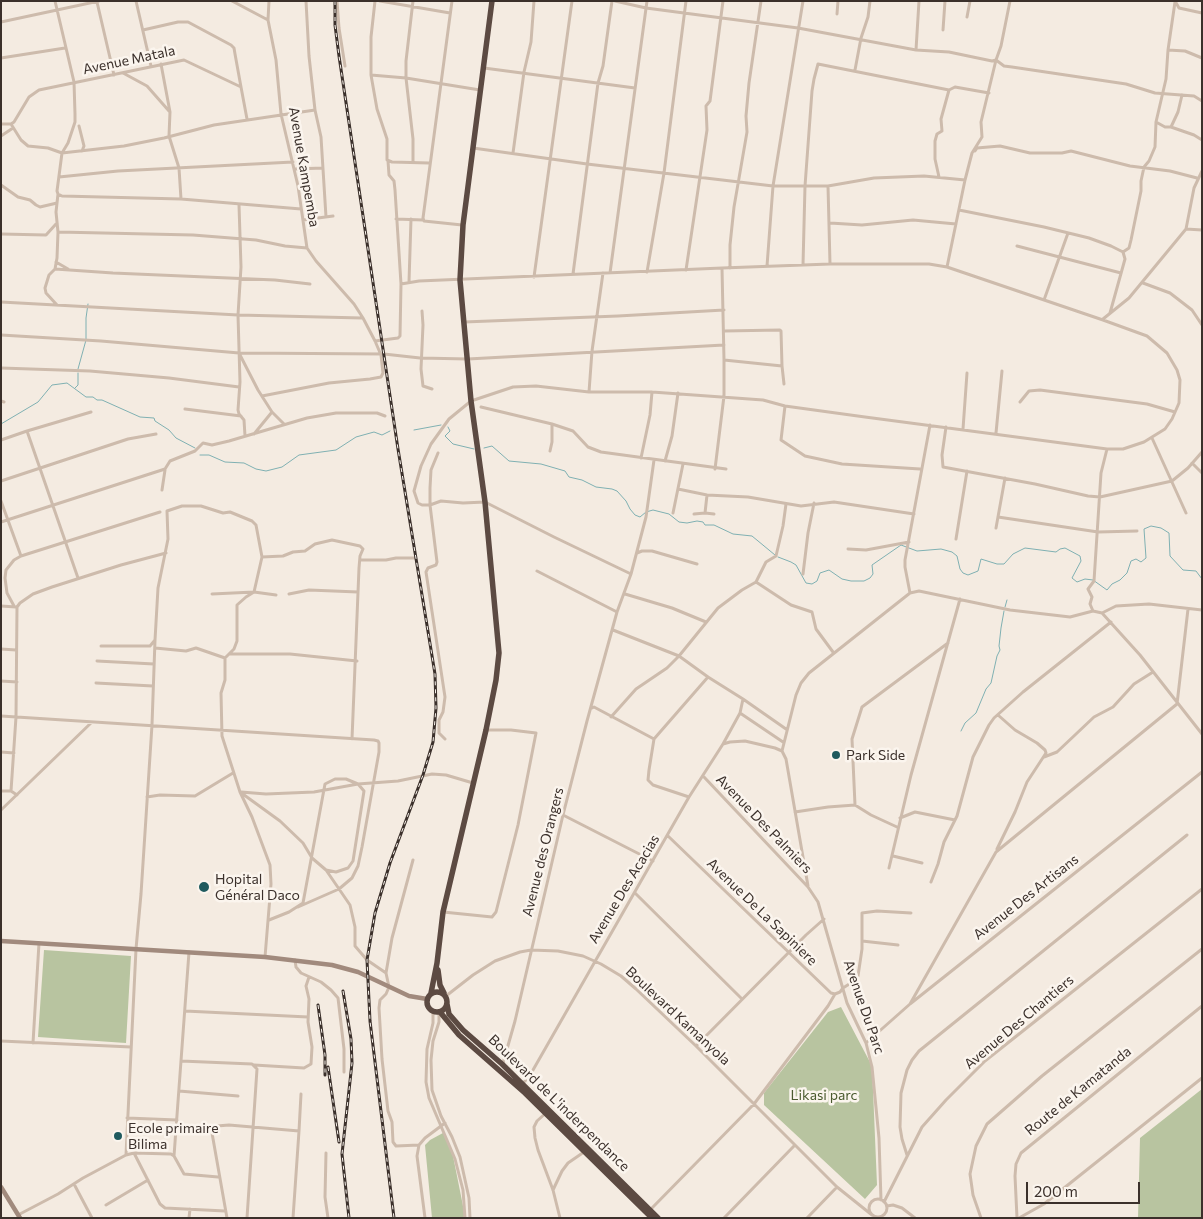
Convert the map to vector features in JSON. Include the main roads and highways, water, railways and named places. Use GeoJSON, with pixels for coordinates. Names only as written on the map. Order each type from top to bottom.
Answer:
{"type":"FeatureCollection","features":[{"type":"Feature","properties":{"kind":"highway"},"geometry":{"type":"LineString","coordinates":[[437,963],[440,984],[448,1004],[444,1010],[437,1012],[428,1006],[427,999],[431,993],[437,963],[443,912],[486,730],[496,680],[499,653],[485,502],[471,401],[460,280],[463,225],[492,1]]}},
{"type":"Feature","properties":{"kind":"highway"},"geometry":{"type":"LineString","coordinates":[[431,993],[437,991],[445,995]]}},
{"type":"Feature","properties":{"kind":"highway","name":"Boulevard de L'inderpendance"},"geometry":{"type":"LineString","coordinates":[[448,1004],[451,1017],[651,1210],[655,1217]]}},
{"type":"Feature","properties":{"kind":"highway","name":"Boulevard de L'inderpendance"},"geometry":{"type":"LineString","coordinates":[[437,1012],[459,1035],[501,1066]]}},
{"type":"Feature","properties":{"kind":"highway","name":"Boulevard de L'inderpendance"},"geometry":{"type":"LineString","coordinates":[[548,1112],[585,1152],[655,1217]]}},
{"type":"Feature","properties":{"kind":"waterway"},"geometry":{"type":"LineString","coordinates":[[78,369],[86,340],[88,304]]}},
{"type":"Feature","properties":{"kind":"waterway"},"geometry":{"type":"LineString","coordinates":[[75,388],[78,385],[78,373]]}},
{"type":"Feature","properties":{"kind":"waterway"},"geometry":{"type":"LineString","coordinates":[[1,424],[38,402],[52,385],[67,383],[86,397],[102,400],[140,417],[154,418],[155,421],[169,430],[176,438],[195,448]]}},
{"type":"Feature","properties":{"kind":"waterway"},"geometry":{"type":"LineString","coordinates":[[414,430],[441,425]]}},
{"type":"Feature","properties":{"kind":"waterway"},"geometry":{"type":"LineString","coordinates":[[448,427],[450,431],[445,436],[453,444],[474,449]]}},
{"type":"Feature","properties":{"kind":"waterway"},"geometry":{"type":"LineString","coordinates":[[200,455],[209,455],[225,462],[244,463],[256,469],[266,471],[282,467],[299,455],[336,450],[356,437],[374,432],[382,435],[390,431]]}},
{"type":"Feature","properties":{"kind":"waterway"},"geometry":{"type":"LineString","coordinates":[[484,448],[492,446],[509,461],[541,464],[565,471],[569,477],[582,480],[596,487],[617,491],[635,515],[640,517],[646,512],[653,510],[669,514],[679,522],[697,521],[703,522],[705,525],[714,525],[733,534],[752,536],[775,555]]}},
{"type":"Feature","properties":{"kind":"waterway"},"geometry":{"type":"LineString","coordinates":[[778,557],[796,565],[806,583],[812,584],[817,581],[820,573],[829,570],[842,579],[864,581],[873,574],[872,565],[901,545],[917,551],[941,549],[952,552],[957,556],[960,569],[968,575],[978,571],[981,559],[1004,564],[1013,554],[1025,548],[1056,552],[1065,548],[1080,556],[1081,561],[1072,578],[1077,582],[1085,579],[1093,580],[1107,590],[1127,573],[1131,561],[1136,559],[1141,562],[1146,558],[1144,529],[1151,526],[1161,528],[1169,533],[1170,556],[1183,570],[1196,571],[1202,579]]}},
{"type":"Feature","properties":{"kind":"waterway"},"geometry":{"type":"LineString","coordinates":[[1005,607],[1007,600]]}},
{"type":"Feature","properties":{"kind":"waterway"},"geometry":{"type":"LineString","coordinates":[[961,731],[965,723],[976,713],[986,689],[991,683],[1000,650],[1004,611]]}},
{"type":"Feature","properties":{"kind":"railway"},"geometry":{"type":"LineString","coordinates":[[335,1],[335,25],[339,56],[398,449],[435,674],[436,708],[433,742],[423,775],[390,863],[375,913],[367,960],[370,1021],[394,1218]]}},
{"type":"Feature","properties":{"kind":"railway"},"geometry":{"type":"LineString","coordinates":[[343,991],[351,1039],[352,1063],[342,1154],[349,1218]]}},
{"type":"Feature","properties":{"kind":"railway"},"geometry":{"type":"LineString","coordinates":[[318,1005],[325,1055],[325,1075]]}},
{"type":"Feature","properties":{"kind":"railway"},"geometry":{"type":"LineString","coordinates":[[328,1067],[339,1142]]}},
{"type":"Feature","properties":{"kind":"place","name":"Park Side"},"geometry":{"type":"Point","coordinates":[836,755]}},
{"type":"Feature","properties":{"kind":"place","name":"Hopital Général Daco"},"geometry":{"type":"Point","coordinates":[204,887]}},
{"type":"Feature","properties":{"kind":"place","name":"Ecole primaire Bilima"},"geometry":{"type":"Point","coordinates":[118,1136]}},
{"type":"Feature","properties":{"kind":"park label","name":"Likasi parc"},"geometry":{"type":"Point","coordinates":[824,1095]}}]}
